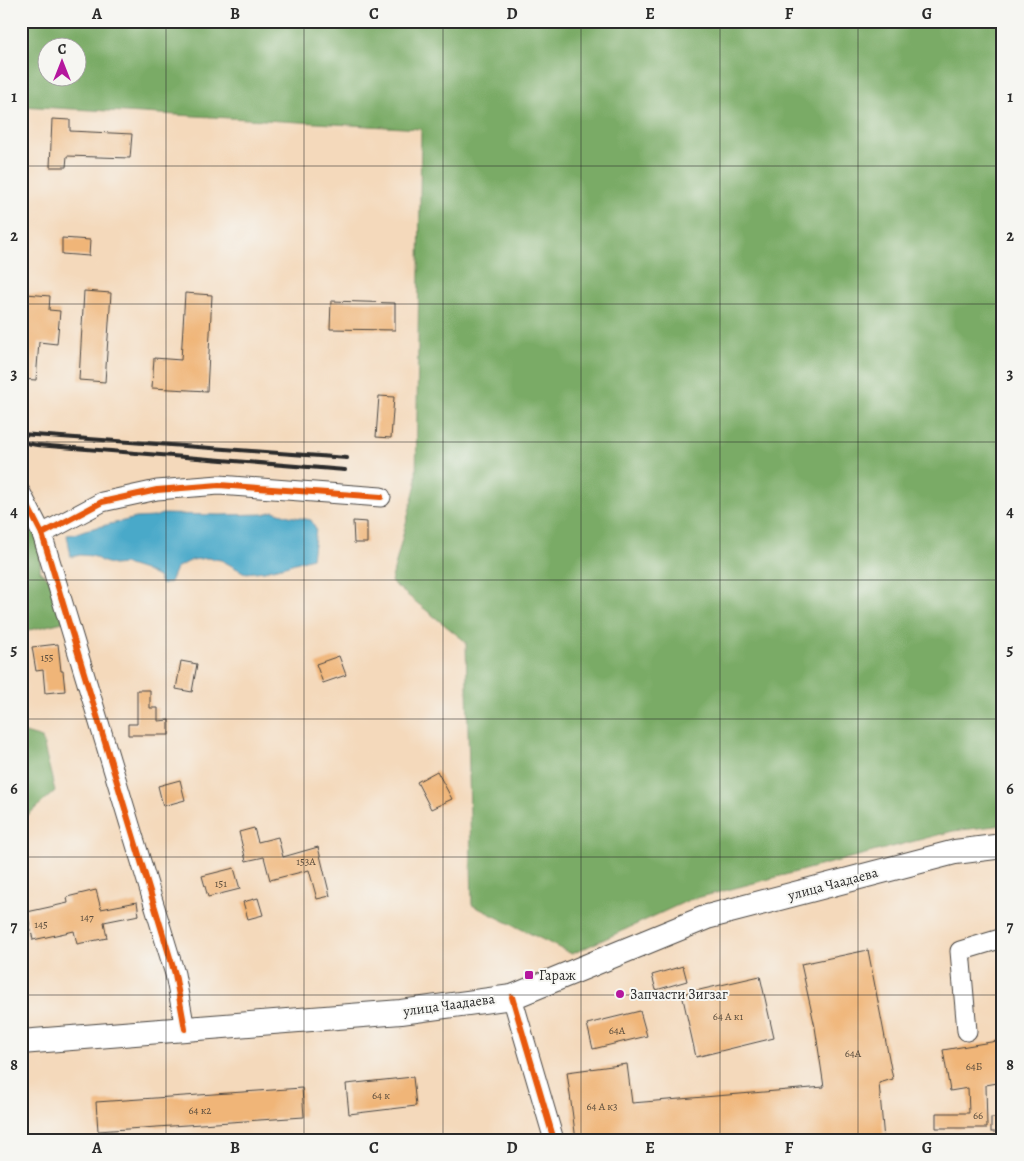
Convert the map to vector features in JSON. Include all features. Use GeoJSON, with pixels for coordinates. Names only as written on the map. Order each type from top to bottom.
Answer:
{"type":"FeatureCollection","features":[{"type":"Feature","properties":{"kind":"main road","name":"улица Чаадаева"},"geometry":{"type":"LineString","coordinates":[[21,1042],[401,1012],[512,997],[707,917],[955,852],[1003,846]]}},
{"type":"Feature","properties":{"kind":"street"},"geometry":{"type":"LineString","coordinates":[[42,534],[102,502],[157,490],[219,485],[381,497]]}},
{"type":"Feature","properties":{"kind":"street"},"geometry":{"type":"LineString","coordinates":[[21,493],[42,534],[175,974],[185,1029]]}},
{"type":"Feature","properties":{"kind":"street"},"geometry":{"type":"LineString","coordinates":[[967,1031],[960,951],[1003,938]]}},
{"type":"Feature","properties":{"kind":"street"},"geometry":{"type":"LineString","coordinates":[[512,997],[554,1140]]}},
{"type":"Feature","properties":{"kind":"green space"},"geometry":{"type":"Polygon","coordinates":[[[21,21],[1003,21],[1003,825],[953,831],[689,900],[572,954],[472,905],[466,642],[391,582],[416,484],[421,129],[21,106],[21,21]]]}},
{"type":"Feature","properties":{"kind":"green space"},"geometry":{"type":"Polygon","coordinates":[[[32,525],[41,547],[40,572],[51,580],[63,622],[21,632],[21,527],[32,525]]]}},
{"type":"Feature","properties":{"kind":"green space"},"geometry":{"type":"Polygon","coordinates":[[[21,665],[22,732],[42,738],[55,791],[21,821],[21,665]]]}},
{"type":"Feature","properties":{"kind":"water"},"geometry":{"type":"Polygon","coordinates":[[[273,511],[311,520],[316,529],[312,558],[264,571],[245,573],[221,560],[207,558],[192,560],[176,568],[170,582],[162,585],[158,577],[125,564],[113,565],[93,556],[80,555],[71,557],[67,535],[136,518],[154,517],[162,514],[264,514],[273,511]]]}},
{"type":"Feature","properties":{"kind":"building"},"geometry":{"type":"Polygon","coordinates":[[[52,119],[70,120],[70,131],[132,134],[130,158],[67,156],[66,167],[50,167],[52,119]]]}},
{"type":"Feature","properties":{"kind":"building"},"geometry":{"type":"Polygon","coordinates":[[[62,238],[90,240],[89,256],[62,254],[62,238]]]}},
{"type":"Feature","properties":{"kind":"building"},"geometry":{"type":"Polygon","coordinates":[[[84,291],[111,293],[105,382],[79,380],[84,291]]]}},
{"type":"Feature","properties":{"kind":"building"},"geometry":{"type":"Polygon","coordinates":[[[185,293],[212,295],[207,391],[152,388],[154,358],[181,360],[185,293]]]}},
{"type":"Feature","properties":{"kind":"building"},"geometry":{"type":"Polygon","coordinates":[[[26,294],[50,296],[49,310],[60,311],[57,344],[39,342],[36,380],[21,379],[21,347],[26,294]]]}},
{"type":"Feature","properties":{"kind":"building"},"geometry":{"type":"Polygon","coordinates":[[[331,301],[395,303],[395,330],[330,329],[331,301]]]}},
{"type":"Feature","properties":{"kind":"building"},"geometry":{"type":"Polygon","coordinates":[[[379,396],[394,397],[391,438],[376,437],[379,396]]]}},
{"type":"Feature","properties":{"kind":"building"},"geometry":{"type":"Polygon","coordinates":[[[353,521],[367,522],[367,543],[354,543],[353,521]]]}},
{"type":"Feature","properties":{"kind":"building"},"geometry":{"type":"Polygon","coordinates":[[[58,644],[65,691],[45,693],[43,670],[36,671],[32,647],[58,644]]]}},
{"type":"Feature","properties":{"kind":"building"},"geometry":{"type":"Polygon","coordinates":[[[339,656],[346,675],[323,683],[316,664],[339,656]]]}},
{"type":"Feature","properties":{"kind":"building"},"geometry":{"type":"Polygon","coordinates":[[[181,661],[197,664],[192,692],[176,689],[181,661]]]}},
{"type":"Feature","properties":{"kind":"building"},"geometry":{"type":"Polygon","coordinates":[[[137,690],[150,690],[150,708],[158,708],[158,721],[169,720],[169,735],[128,735],[128,724],[137,724],[137,690]]]}},
{"type":"Feature","properties":{"kind":"building"},"geometry":{"type":"Polygon","coordinates":[[[437,771],[452,799],[431,809],[417,782],[437,771]]]}},
{"type":"Feature","properties":{"kind":"building"},"geometry":{"type":"Polygon","coordinates":[[[180,780],[185,800],[163,806],[158,786],[180,780]]]}},
{"type":"Feature","properties":{"kind":"building"},"geometry":{"type":"Polygon","coordinates":[[[254,828],[258,842],[278,837],[283,857],[318,847],[330,896],[317,899],[309,870],[270,880],[264,857],[246,861],[239,832],[254,828]]]}},
{"type":"Feature","properties":{"kind":"building"},"geometry":{"type":"Polygon","coordinates":[[[234,868],[240,889],[208,897],[202,876],[234,868]]]}},
{"type":"Feature","properties":{"kind":"building"},"geometry":{"type":"Polygon","coordinates":[[[96,890],[101,909],[137,902],[139,915],[104,922],[107,938],[77,944],[74,931],[33,940],[27,912],[68,903],[67,897],[96,890]]]}},
{"type":"Feature","properties":{"kind":"building"},"geometry":{"type":"Polygon","coordinates":[[[258,898],[263,915],[248,919],[243,902],[258,898]]]}},
{"type":"Feature","properties":{"kind":"building"},"geometry":{"type":"Polygon","coordinates":[[[868,950],[893,1079],[879,1083],[884,1140],[576,1140],[567,1072],[627,1064],[632,1103],[824,1087],[815,1027],[801,964],[868,950]]]}},
{"type":"Feature","properties":{"kind":"building"},"geometry":{"type":"Polygon","coordinates":[[[683,966],[687,981],[656,990],[652,975],[683,966]]]}},
{"type":"Feature","properties":{"kind":"building"},"geometry":{"type":"Polygon","coordinates":[[[760,976],[774,1038],[696,1057],[682,994],[760,976]]]}},
{"type":"Feature","properties":{"kind":"building"},"geometry":{"type":"Polygon","coordinates":[[[640,1011],[647,1036],[593,1049],[587,1024],[640,1011]]]}},
{"type":"Feature","properties":{"kind":"building"},"geometry":{"type":"Polygon","coordinates":[[[1003,1040],[1003,1082],[986,1085],[987,1128],[936,1128],[936,1113],[969,1113],[968,1088],[950,1091],[943,1050],[1003,1040]]]}},
{"type":"Feature","properties":{"kind":"building"},"geometry":{"type":"Polygon","coordinates":[[[413,1077],[416,1106],[349,1114],[346,1084],[413,1077]]]}},
{"type":"Feature","properties":{"kind":"building"},"geometry":{"type":"Polygon","coordinates":[[[302,1088],[304,1117],[98,1131],[96,1102],[302,1088]]]}},
{"type":"Feature","properties":{"kind":"building"},"geometry":{"type":"Polygon","coordinates":[[[991,1118],[1002,1118],[1002,1132],[991,1132],[991,1118]]]}},
{"type":"Feature","properties":{"kind":"railway"},"geometry":{"type":"LineString","coordinates":[[21,434],[347,458]]}},
{"type":"Feature","properties":{"kind":"railway"},"geometry":{"type":"LineString","coordinates":[[21,442],[37,445],[345,470]]}},
{"type":"Feature","properties":{"kind":"cycle path"},"geometry":{"type":"LineString","coordinates":[[42,534],[102,502],[157,490],[219,485],[381,497]]}},
{"type":"Feature","properties":{"kind":"cycle path"},"geometry":{"type":"LineString","coordinates":[[21,493],[42,534],[175,974],[185,1029]]}},
{"type":"Feature","properties":{"kind":"cycle path"},"geometry":{"type":"LineString","coordinates":[[512,997],[554,1140]]}},
{"type":"Feature","properties":{"kind":"place","name":"Гараж"},"geometry":{"type":"Point","coordinates":[529,975]}},
{"type":"Feature","properties":{"kind":"place","name":"Запчасти Зигзаг"},"geometry":{"type":"Point","coordinates":[620,994]}}]}
